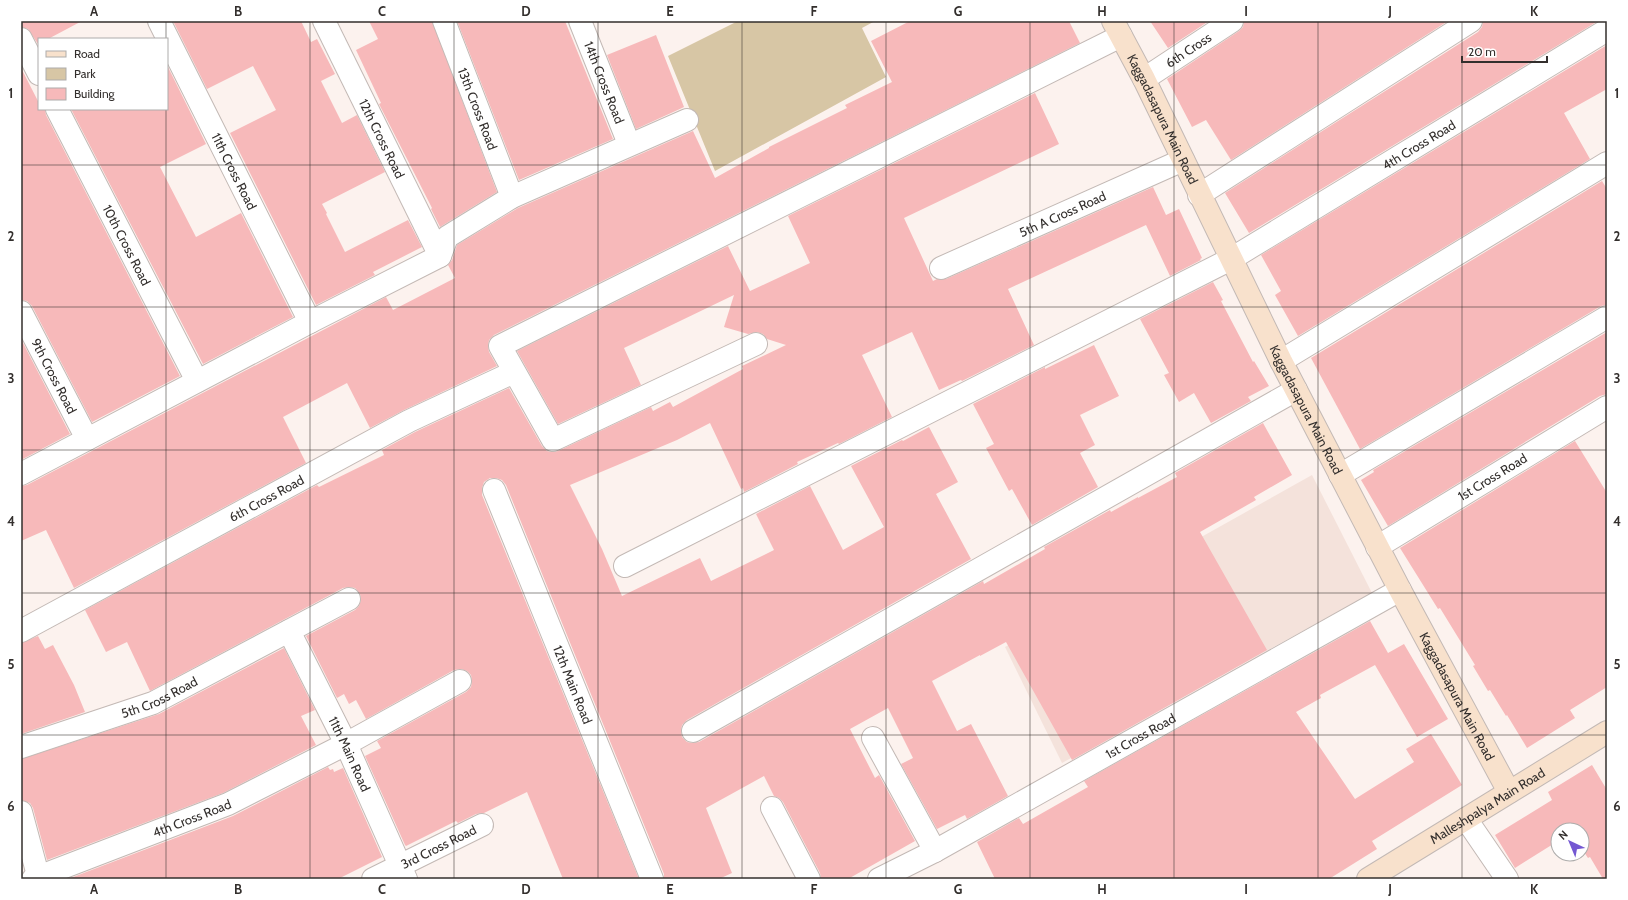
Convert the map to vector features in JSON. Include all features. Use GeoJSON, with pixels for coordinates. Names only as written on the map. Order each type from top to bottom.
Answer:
{"type":"FeatureCollection","features":[{"type":"Feature","properties":{"kind":"main road","name":"Kaggadasapura Main Road"},"geometry":{"type":"LineString","coordinates":[[1117,28],[1144,79],[1199,195],[1281,361],[1377,547],[1509,792]]}},
{"type":"Feature","properties":{"kind":"main road","name":"Malleshpalya Main Road"},"geometry":{"type":"LineString","coordinates":[[1368,879],[1509,792],[1605,736]]}},
{"type":"Feature","properties":{"kind":"street","name":"11th Cross Road"},"geometry":{"type":"LineString","coordinates":[[159,21],[168,38]]}},
{"type":"Feature","properties":{"kind":"street","name":"12th Cross Road"},"geometry":{"type":"LineString","coordinates":[[324,21],[440,256]]}},
{"type":"Feature","properties":{"kind":"street","name":"13th Cross Road"},"geometry":{"type":"LineString","coordinates":[[444,21],[512,197]]}},
{"type":"Feature","properties":{"kind":"street","name":"14th Cross Road"},"geometry":{"type":"LineString","coordinates":[[580,21],[629,144]]}},
{"type":"Feature","properties":{"kind":"street","name":"6th Cross"},"geometry":{"type":"LineString","coordinates":[[1144,79],[1232,21]]}},
{"type":"Feature","properties":{"kind":"street"},"geometry":{"type":"LineString","coordinates":[[1199,195],[1471,21]]}},
{"type":"Feature","properties":{"kind":"street"},"geometry":{"type":"LineString","coordinates":[[756,344],[553,440],[500,346],[1117,28]]}},
{"type":"Feature","properties":{"kind":"street","name":"4th Cross Road"},"geometry":{"type":"LineString","coordinates":[[625,566],[1231,259],[1607,30]]}},
{"type":"Feature","properties":{"kind":"street"},"geometry":{"type":"LineString","coordinates":[[21,39],[38,72]]}},
{"type":"Feature","properties":{"kind":"street","name":"11th Cross Road"},"geometry":{"type":"LineString","coordinates":[[168,39],[310,322]]}},
{"type":"Feature","properties":{"kind":"street","name":"10th Cross Road"},"geometry":{"type":"LineString","coordinates":[[58,110],[196,381]]}},
{"type":"Feature","properties":{"kind":"street"},"geometry":{"type":"LineString","coordinates":[[21,474],[196,381],[440,256],[447,237],[512,197],[629,144],[687,120]]}},
{"type":"Feature","properties":{"kind":"street","name":"5th A Cross Road"},"geometry":{"type":"LineString","coordinates":[[941,268],[1183,160]]}},
{"type":"Feature","properties":{"kind":"street"},"geometry":{"type":"LineString","coordinates":[[1281,361],[1607,162]]}},
{"type":"Feature","properties":{"kind":"street","name":"9th Cross Road"},"geometry":{"type":"LineString","coordinates":[[21,312],[87,439]]}},
{"type":"Feature","properties":{"kind":"street"},"geometry":{"type":"LineString","coordinates":[[1340,475],[1607,317]]}},
{"type":"Feature","properties":{"kind":"street","name":"6th Cross Road"},"geometry":{"type":"LineString","coordinates":[[21,631],[409,421],[514,372]]}},
{"type":"Feature","properties":{"kind":"street"},"geometry":{"type":"LineString","coordinates":[[693,731],[1296,390]]}},
{"type":"Feature","properties":{"kind":"street","name":"1st Cross Road"},"geometry":{"type":"LineString","coordinates":[[1377,547],[1607,407]]}},
{"type":"Feature","properties":{"kind":"street","name":"12th Main Road"},"geometry":{"type":"LineString","coordinates":[[494,490],[652,879]]}},
{"type":"Feature","properties":{"kind":"street","name":"1st Cross Road"},"geometry":{"type":"LineString","coordinates":[[879,879],[934,851],[1400,590]]}},
{"type":"Feature","properties":{"kind":"street","name":"5th Cross Road"},"geometry":{"type":"LineString","coordinates":[[21,747],[153,703],[349,599]]}},
{"type":"Feature","properties":{"kind":"street","name":"11th Main Road"},"geometry":{"type":"LineString","coordinates":[[289,631],[346,744],[402,872]]}},
{"type":"Feature","properties":{"kind":"street","name":"4th Cross Road"},"geometry":{"type":"LineString","coordinates":[[37,878],[228,804],[346,744],[460,680]]}},
{"type":"Feature","properties":{"kind":"street"},"geometry":{"type":"LineString","coordinates":[[873,738],[934,851]]}},
{"type":"Feature","properties":{"kind":"street"},"geometry":{"type":"LineString","coordinates":[[772,808],[808,879]]}},
{"type":"Feature","properties":{"kind":"street"},"geometry":{"type":"LineString","coordinates":[[21,812],[37,878]]}},
{"type":"Feature","properties":{"kind":"street"},"geometry":{"type":"LineString","coordinates":[[1466,819],[1507,879]]}},
{"type":"Feature","properties":{"kind":"street","name":"3rd Cross Road"},"geometry":{"type":"LineString","coordinates":[[373,879],[402,872],[482,825]]}},
{"type":"Feature","properties":{"kind":"shaded area"},"geometry":{"type":"Polygon","coordinates":[[[1312,475],[1372,593],[1062,763],[1005,647],[1312,475]]]}},
{"type":"Feature","properties":{"kind":"green space"},"geometry":{"type":"Polygon","coordinates":[[[738,21],[875,21],[862,28],[886,77],[715,171],[668,56],[738,21]]]}},
{"type":"Feature","properties":{"kind":"building"},"geometry":{"type":"Polygon","coordinates":[[[21,21],[82,21],[50,38],[38,38],[38,44],[28,29],[21,27],[21,21]]]}},
{"type":"Feature","properties":{"kind":"building"},"geometry":{"type":"Polygon","coordinates":[[[173,21],[301,21],[311,42],[317,39],[335,74],[321,81],[342,123],[357,115],[385,172],[322,204],[345,252],[408,220],[422,247],[373,272],[375,275],[316,305],[230,133],[276,110],[253,66],[207,89],[173,21]]]}},
{"type":"Feature","properties":{"kind":"building"},"geometry":{"type":"Polygon","coordinates":[[[369,21],[432,21],[497,192],[440,227],[431,209],[432,208],[379,104],[381,103],[356,50],[378,39],[369,21]]]}},
{"type":"Feature","properties":{"kind":"building"},"geometry":{"type":"Polygon","coordinates":[[[457,21],[565,21],[613,139],[519,180],[457,21]]]}},
{"type":"Feature","properties":{"kind":"building"},"geometry":{"type":"Polygon","coordinates":[[[910,21],[1069,21],[1080,43],[494,335],[489,340],[488,346],[489,352],[497,366],[404,410],[370,428],[347,383],[283,417],[306,463],[74,588],[46,530],[21,541],[21,486],[27,485],[386,297],[393,310],[455,278],[448,265],[452,260],[457,245],[518,208],[693,131],[715,178],[769,147],[847,108],[845,105],[892,82],[871,41],[910,21]]]}},
{"type":"Feature","properties":{"kind":"building"},"geometry":{"type":"Polygon","coordinates":[[[1150,21],[1209,21],[1168,48],[1150,21]]]}},
{"type":"Feature","properties":{"kind":"building"},"geometry":{"type":"Polygon","coordinates":[[[1244,21],[1448,21],[1231,160],[1206,120],[1192,127],[1167,79],[1239,31],[1243,27],[1244,21]]]}},
{"type":"Feature","properties":{"kind":"building"},"geometry":{"type":"Polygon","coordinates":[[[1483,21],[1598,21],[1249,233],[1225,193],[1478,32],[1482,27],[1483,21]]]}},
{"type":"Feature","properties":{"kind":"building"},"geometry":{"type":"Polygon","coordinates":[[[656,35],[684,107],[636,129],[607,55],[656,35]]]}},
{"type":"Feature","properties":{"kind":"building"},"geometry":{"type":"Polygon","coordinates":[[[1607,45],[1607,89],[1564,113],[1590,159],[1298,336],[1275,295],[1281,291],[1261,255],[1607,45]]]}},
{"type":"Feature","properties":{"kind":"building"},"geometry":{"type":"Polygon","coordinates":[[[168,67],[206,144],[160,167],[196,237],[241,213],[293,317],[203,364],[72,110],[168,110],[168,67]]]}},
{"type":"Feature","properties":{"kind":"building"},"geometry":{"type":"Polygon","coordinates":[[[21,68],[38,101],[38,110],[45,110],[46,115],[180,376],[92,422],[32,306],[27,301],[21,300],[21,68]]]}},
{"type":"Feature","properties":{"kind":"building"},"geometry":{"type":"Polygon","coordinates":[[[1035,93],[1059,144],[904,218],[933,281],[937,279],[946,279],[1153,187],[1166,215],[1179,209],[1202,258],[1200,259],[1201,260],[1170,276],[1146,225],[1008,289],[1034,345],[962,381],[961,380],[939,390],[912,332],[862,355],[892,417],[839,444],[838,443],[797,462],[798,464],[744,492],[743,488],[741,489],[710,423],[677,440],[570,485],[602,549],[622,596],[700,558],[711,581],[774,550],[756,514],[810,486],[843,550],[884,527],[851,466],[929,427],[958,482],[936,494],[971,559],[687,720],[682,725],[681,731],[682,737],[687,742],[699,742],[983,581],[984,584],[1045,549],[1044,547],[1110,510],[1111,512],[1177,477],[1175,473],[1263,423],[1292,475],[1254,497],[1256,500],[1200,532],[1267,650],[1072,760],[1006,642],[932,681],[957,731],[971,724],[1008,796],[967,819],[965,815],[937,829],[901,764],[913,758],[888,708],[850,729],[875,778],[879,775],[915,841],[848,879],[821,879],[820,873],[783,802],[774,796],[764,776],[706,808],[732,873],[719,879],[664,879],[664,874],[506,485],[502,480],[496,478],[490,478],[484,482],[482,495],[639,879],[563,879],[527,792],[484,813],[476,814],[458,823],[456,821],[406,846],[405,845],[365,756],[381,748],[377,741],[466,692],[471,687],[471,675],[467,671],[461,669],[454,670],[366,719],[356,700],[349,704],[344,694],[337,698],[306,636],[355,610],[359,606],[361,600],[360,594],[355,588],[343,588],[150,691],[127,642],[106,652],[85,610],[317,485],[319,487],[384,455],[382,450],[415,432],[509,388],[542,446],[547,451],[553,452],[651,407],[653,411],[670,402],[673,407],[743,369],[742,366],[786,345],[767,339],[763,334],[757,332],[748,334],[724,327],[734,295],[624,348],[641,385],[558,424],[517,351],[728,246],[750,291],[810,263],[788,216],[1035,93]]]}},
{"type":"Feature","properties":{"kind":"building"},"geometry":{"type":"Polygon","coordinates":[[[1602,181],[1607,189],[1607,305],[1601,306],[1360,449],[1311,358],[1602,181]]]}},
{"type":"Feature","properties":{"kind":"building"},"geometry":{"type":"Polygon","coordinates":[[[1213,282],[1223,300],[1221,301],[1253,362],[1254,361],[1269,386],[1248,397],[1251,401],[1211,423],[1194,393],[1179,402],[1164,375],[1169,373],[1140,319],[1213,282]]]}},
{"type":"Feature","properties":{"kind":"building"},"geometry":{"type":"Polygon","coordinates":[[[1607,332],[1607,394],[1600,396],[1388,526],[1361,480],[1374,472],[1373,470],[1607,332]]]}},
{"type":"Feature","properties":{"kind":"building"},"geometry":{"type":"Polygon","coordinates":[[[21,339],[70,434],[21,460],[21,339]]]}},
{"type":"Feature","properties":{"kind":"building"},"geometry":{"type":"Polygon","coordinates":[[[1094,345],[1119,396],[1080,415],[1095,445],[1080,453],[1098,487],[1032,525],[1012,489],[1009,491],[986,448],[994,444],[973,404],[1045,367],[1045,369],[1094,345]]]}},
{"type":"Feature","properties":{"kind":"building"},"geometry":{"type":"Polygon","coordinates":[[[1575,441],[1607,493],[1607,687],[1570,710],[1575,718],[1527,748],[1490,690],[1488,691],[1473,666],[1475,665],[1440,608],[1438,609],[1400,548],[1575,441]]]}},
{"type":"Feature","properties":{"kind":"building"},"geometry":{"type":"Polygon","coordinates":[[[1370,621],[1388,653],[1404,644],[1448,719],[1417,737],[1375,665],[1320,695],[1321,698],[1296,712],[1355,799],[1414,762],[1406,749],[1431,734],[1462,785],[1372,841],[1377,849],[1329,879],[995,879],[977,842],[1019,818],[1023,824],[1088,787],[1084,781],[1370,621]]]}},
{"type":"Feature","properties":{"kind":"building"},"geometry":{"type":"Polygon","coordinates":[[[38,636],[45,649],[53,645],[74,685],[85,712],[21,734],[21,643],[38,636]]]}},
{"type":"Feature","properties":{"kind":"building"},"geometry":{"type":"Polygon","coordinates":[[[284,648],[315,710],[301,716],[316,745],[223,793],[47,860],[33,808],[30,803],[21,800],[21,759],[159,714],[284,648]]]}},
{"type":"Feature","properties":{"kind":"building"},"geometry":{"type":"Polygon","coordinates":[[[1592,765],[1607,790],[1607,879],[1603,879],[1590,857],[1590,822],[1550,822],[1550,846],[1515,868],[1495,835],[1552,800],[1548,792],[1592,765]]]}},
{"type":"Feature","properties":{"kind":"building"},"geometry":{"type":"Polygon","coordinates":[[[328,767],[330,770],[333,769],[334,772],[343,768],[382,857],[338,879],[68,879],[233,816],[328,767]]]}}]}
